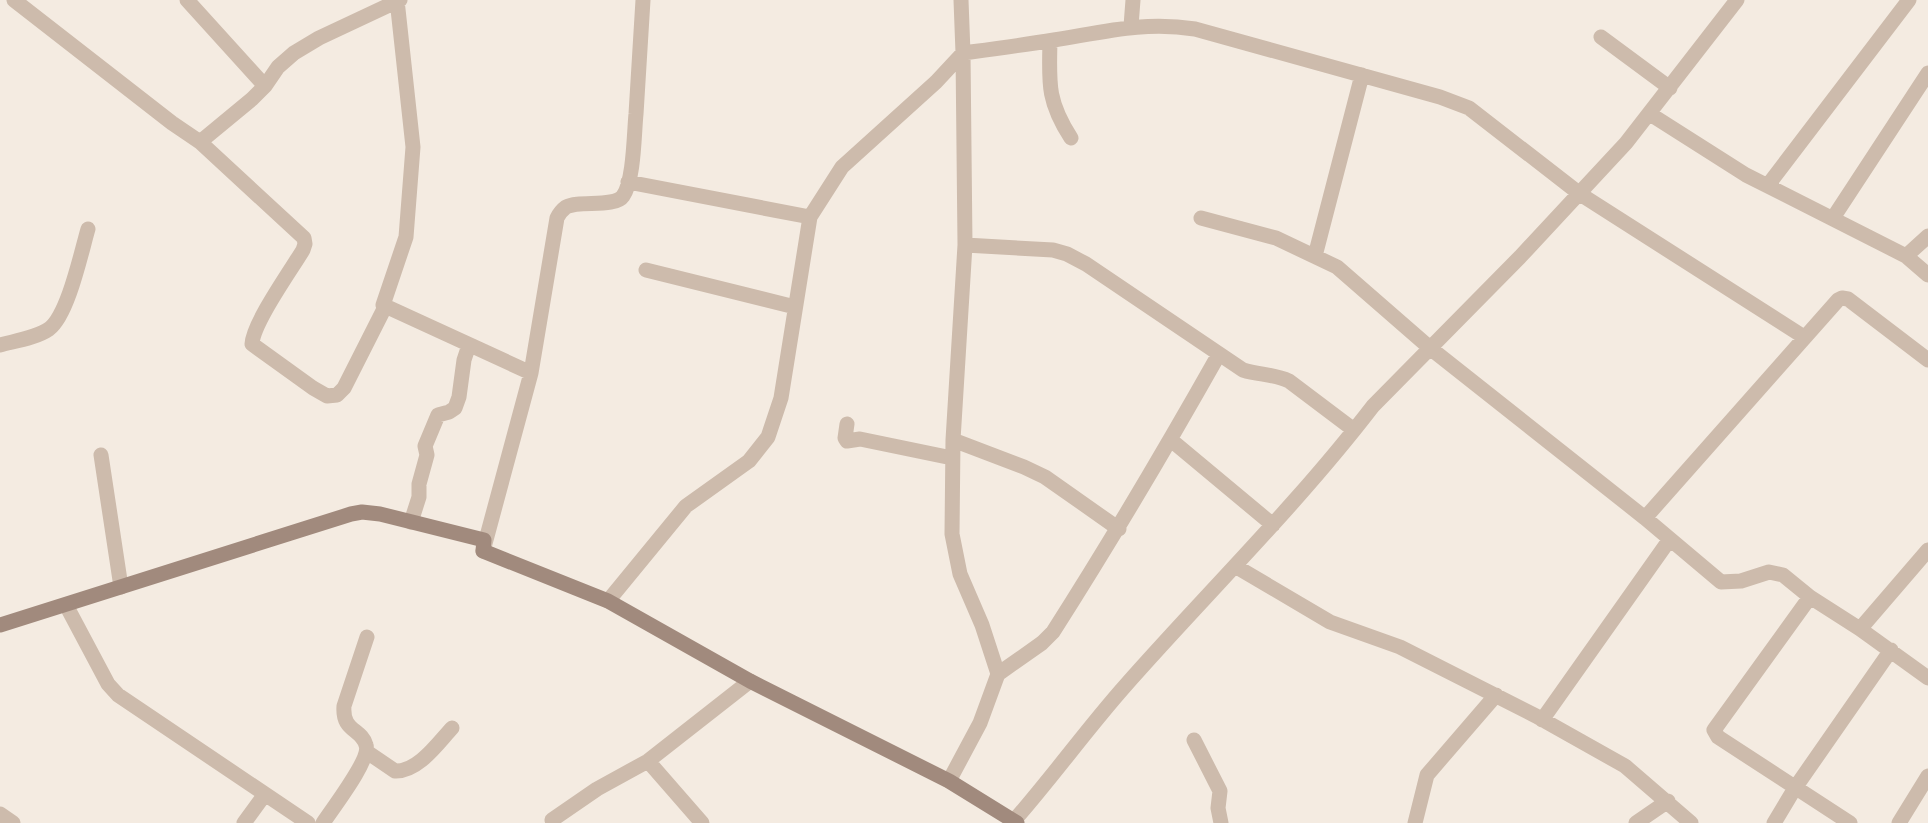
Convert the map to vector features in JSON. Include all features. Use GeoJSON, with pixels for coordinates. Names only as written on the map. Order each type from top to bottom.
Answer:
{"type":"FeatureCollection","features":[{"type":"Feature","properties":{"kind":"street"},"geometry":{"type":"LineString","coordinates":[[14,0],[172,123],[200,142],[304,238],[303,250],[262,319],[252,344],[313,388],[327,396],[337,395],[344,388],[385,307],[383,302],[406,237],[413,147],[398,0],[319,38],[294,53],[278,67],[265,86],[252,99],[200,142]]}},
{"type":"Feature","properties":{"kind":"street"},"geometry":{"type":"LineString","coordinates":[[187,0],[265,86]]}},
{"type":"Feature","properties":{"kind":"street"},"geometry":{"type":"LineString","coordinates":[[483,551],[531,373],[557,218],[566,207],[612,201],[624,196],[633,156],[643,0]]}},
{"type":"Feature","properties":{"kind":"street"},"geometry":{"type":"LineString","coordinates":[[961,0],[965,245],[952,440],[952,534],[960,574],[982,625],[998,674]]}},
{"type":"Feature","properties":{"kind":"street"},"geometry":{"type":"LineString","coordinates":[[1131,26],[1132,0]]}},
{"type":"Feature","properties":{"kind":"street"},"geometry":{"type":"LineString","coordinates":[[483,551],[608,601],[750,681],[949,782],[1014,822],[1124,687],[1273,525],[1373,406],[1580,194],[1650,114],[1737,0]]}},
{"type":"Feature","properties":{"kind":"street"},"geometry":{"type":"LineString","coordinates":[[1768,185],[1909,0]]}},
{"type":"Feature","properties":{"kind":"street"},"geometry":{"type":"LineString","coordinates":[[608,601],[686,507],[749,461],[768,437],[781,398],[810,217],[842,167],[936,82],[963,53],[1050,41],[1131,26],[1169,25],[1195,28],[1440,96],[1469,108],[1580,194],[1804,337]]}},
{"type":"Feature","properties":{"kind":"street"},"geometry":{"type":"LineString","coordinates":[[1601,37],[1670,88]]}},
{"type":"Feature","properties":{"kind":"street"},"geometry":{"type":"LineString","coordinates":[[1050,41],[1049,84],[1051,94],[1054,106],[1071,138]]}},
{"type":"Feature","properties":{"kind":"street"},"geometry":{"type":"LineString","coordinates":[[1833,218],[1928,73]]}},
{"type":"Feature","properties":{"kind":"street"},"geometry":{"type":"LineString","coordinates":[[1315,256],[1362,75]]}},
{"type":"Feature","properties":{"kind":"street"},"geometry":{"type":"LineString","coordinates":[[1650,114],[1731,166],[1906,256],[1928,274]]}},
{"type":"Feature","properties":{"kind":"street"},"geometry":{"type":"LineString","coordinates":[[628,182],[810,217]]}},
{"type":"Feature","properties":{"kind":"street"},"geometry":{"type":"LineString","coordinates":[[1201,218],[1276,238],[1337,267],[1430,348],[1645,518],[1721,582],[1741,581],[1769,572],[1783,575],[1810,597],[1891,650],[1928,678]]}},
{"type":"Feature","properties":{"kind":"street"},"geometry":{"type":"LineString","coordinates":[[0,345],[50,328],[58,318],[73,282],[88,229]]}},
{"type":"Feature","properties":{"kind":"street"},"geometry":{"type":"LineString","coordinates":[[1906,256],[1928,236]]}},
{"type":"Feature","properties":{"kind":"street"},"geometry":{"type":"LineString","coordinates":[[965,245],[1053,250],[1067,254],[1086,264],[1243,370],[1254,374],[1278,376],[1289,381],[1354,430]]}},
{"type":"Feature","properties":{"kind":"street"},"geometry":{"type":"LineString","coordinates":[[646,270],[795,307]]}},
{"type":"Feature","properties":{"kind":"street"},"geometry":{"type":"LineString","coordinates":[[1645,518],[1838,300],[1845,298],[1928,360]]}},
{"type":"Feature","properties":{"kind":"street"},"geometry":{"type":"LineString","coordinates":[[385,307],[531,373]]}},
{"type":"Feature","properties":{"kind":"street"},"geometry":{"type":"LineString","coordinates":[[411,522],[419,497],[419,484],[427,455],[425,446],[438,415],[455,408],[469,345]]}},
{"type":"Feature","properties":{"kind":"street"},"geometry":{"type":"LineString","coordinates":[[949,782],[980,723],[998,674],[1042,643],[1053,632],[1119,529],[1219,354]]}},
{"type":"Feature","properties":{"kind":"street"},"geometry":{"type":"LineString","coordinates":[[847,424],[845,438],[847,441],[860,439],[952,458]]}},
{"type":"Feature","properties":{"kind":"street"},"geometry":{"type":"LineString","coordinates":[[952,440],[1024,466],[1045,477],[1119,529]]}},
{"type":"Feature","properties":{"kind":"street"},"geometry":{"type":"LineString","coordinates":[[1171,440],[1273,525]]}},
{"type":"Feature","properties":{"kind":"street"},"geometry":{"type":"LineString","coordinates":[[101,455],[121,587]]}},
{"type":"Feature","properties":{"kind":"street"},"geometry":{"type":"LineString","coordinates":[[0,625],[362,512],[484,540],[483,551]]}},
{"type":"Feature","properties":{"kind":"street"},"geometry":{"type":"LineString","coordinates":[[1542,720],[1670,539]]}},
{"type":"Feature","properties":{"kind":"street"},"geometry":{"type":"LineString","coordinates":[[1860,629],[1928,550]]}},
{"type":"Feature","properties":{"kind":"street"},"geometry":{"type":"LineString","coordinates":[[1234,566],[1330,622],[1400,647],[1496,695],[1625,766],[1691,823]]}},
{"type":"Feature","properties":{"kind":"street"},"geometry":{"type":"LineString","coordinates":[[1810,597],[1714,730],[1718,737],[1850,823]]}},
{"type":"Feature","properties":{"kind":"street"},"geometry":{"type":"LineString","coordinates":[[66,605],[108,684],[118,695],[308,823]]}},
{"type":"Feature","properties":{"kind":"street"},"geometry":{"type":"LineString","coordinates":[[323,823],[367,752],[366,743],[345,721],[344,706],[367,637]]}},
{"type":"Feature","properties":{"kind":"street"},"geometry":{"type":"LineString","coordinates":[[1774,823],[1795,788],[1891,650]]}},
{"type":"Feature","properties":{"kind":"street"},"geometry":{"type":"LineString","coordinates":[[552,820],[597,789],[648,761],[750,681]]}},
{"type":"Feature","properties":{"kind":"street"},"geometry":{"type":"LineString","coordinates":[[1415,823],[1427,775],[1496,695]]}},
{"type":"Feature","properties":{"kind":"street"},"geometry":{"type":"LineString","coordinates":[[367,752],[395,771],[401,771],[418,763],[452,728]]}},
{"type":"Feature","properties":{"kind":"street"},"geometry":{"type":"LineString","coordinates":[[1194,741],[1220,791],[1218,808],[1221,823]]}},
{"type":"Feature","properties":{"kind":"street"},"geometry":{"type":"LineString","coordinates":[[648,761],[702,823]]}},
{"type":"Feature","properties":{"kind":"street"},"geometry":{"type":"LineString","coordinates":[[1899,823],[1928,776]]}},
{"type":"Feature","properties":{"kind":"street"},"geometry":{"type":"LineString","coordinates":[[244,823],[266,794]]}},
{"type":"Feature","properties":{"kind":"street"},"geometry":{"type":"LineString","coordinates":[[1636,823],[1668,801]]}},
{"type":"Feature","properties":{"kind":"street"},"geometry":{"type":"LineString","coordinates":[[0,814],[13,823]]}}]}
